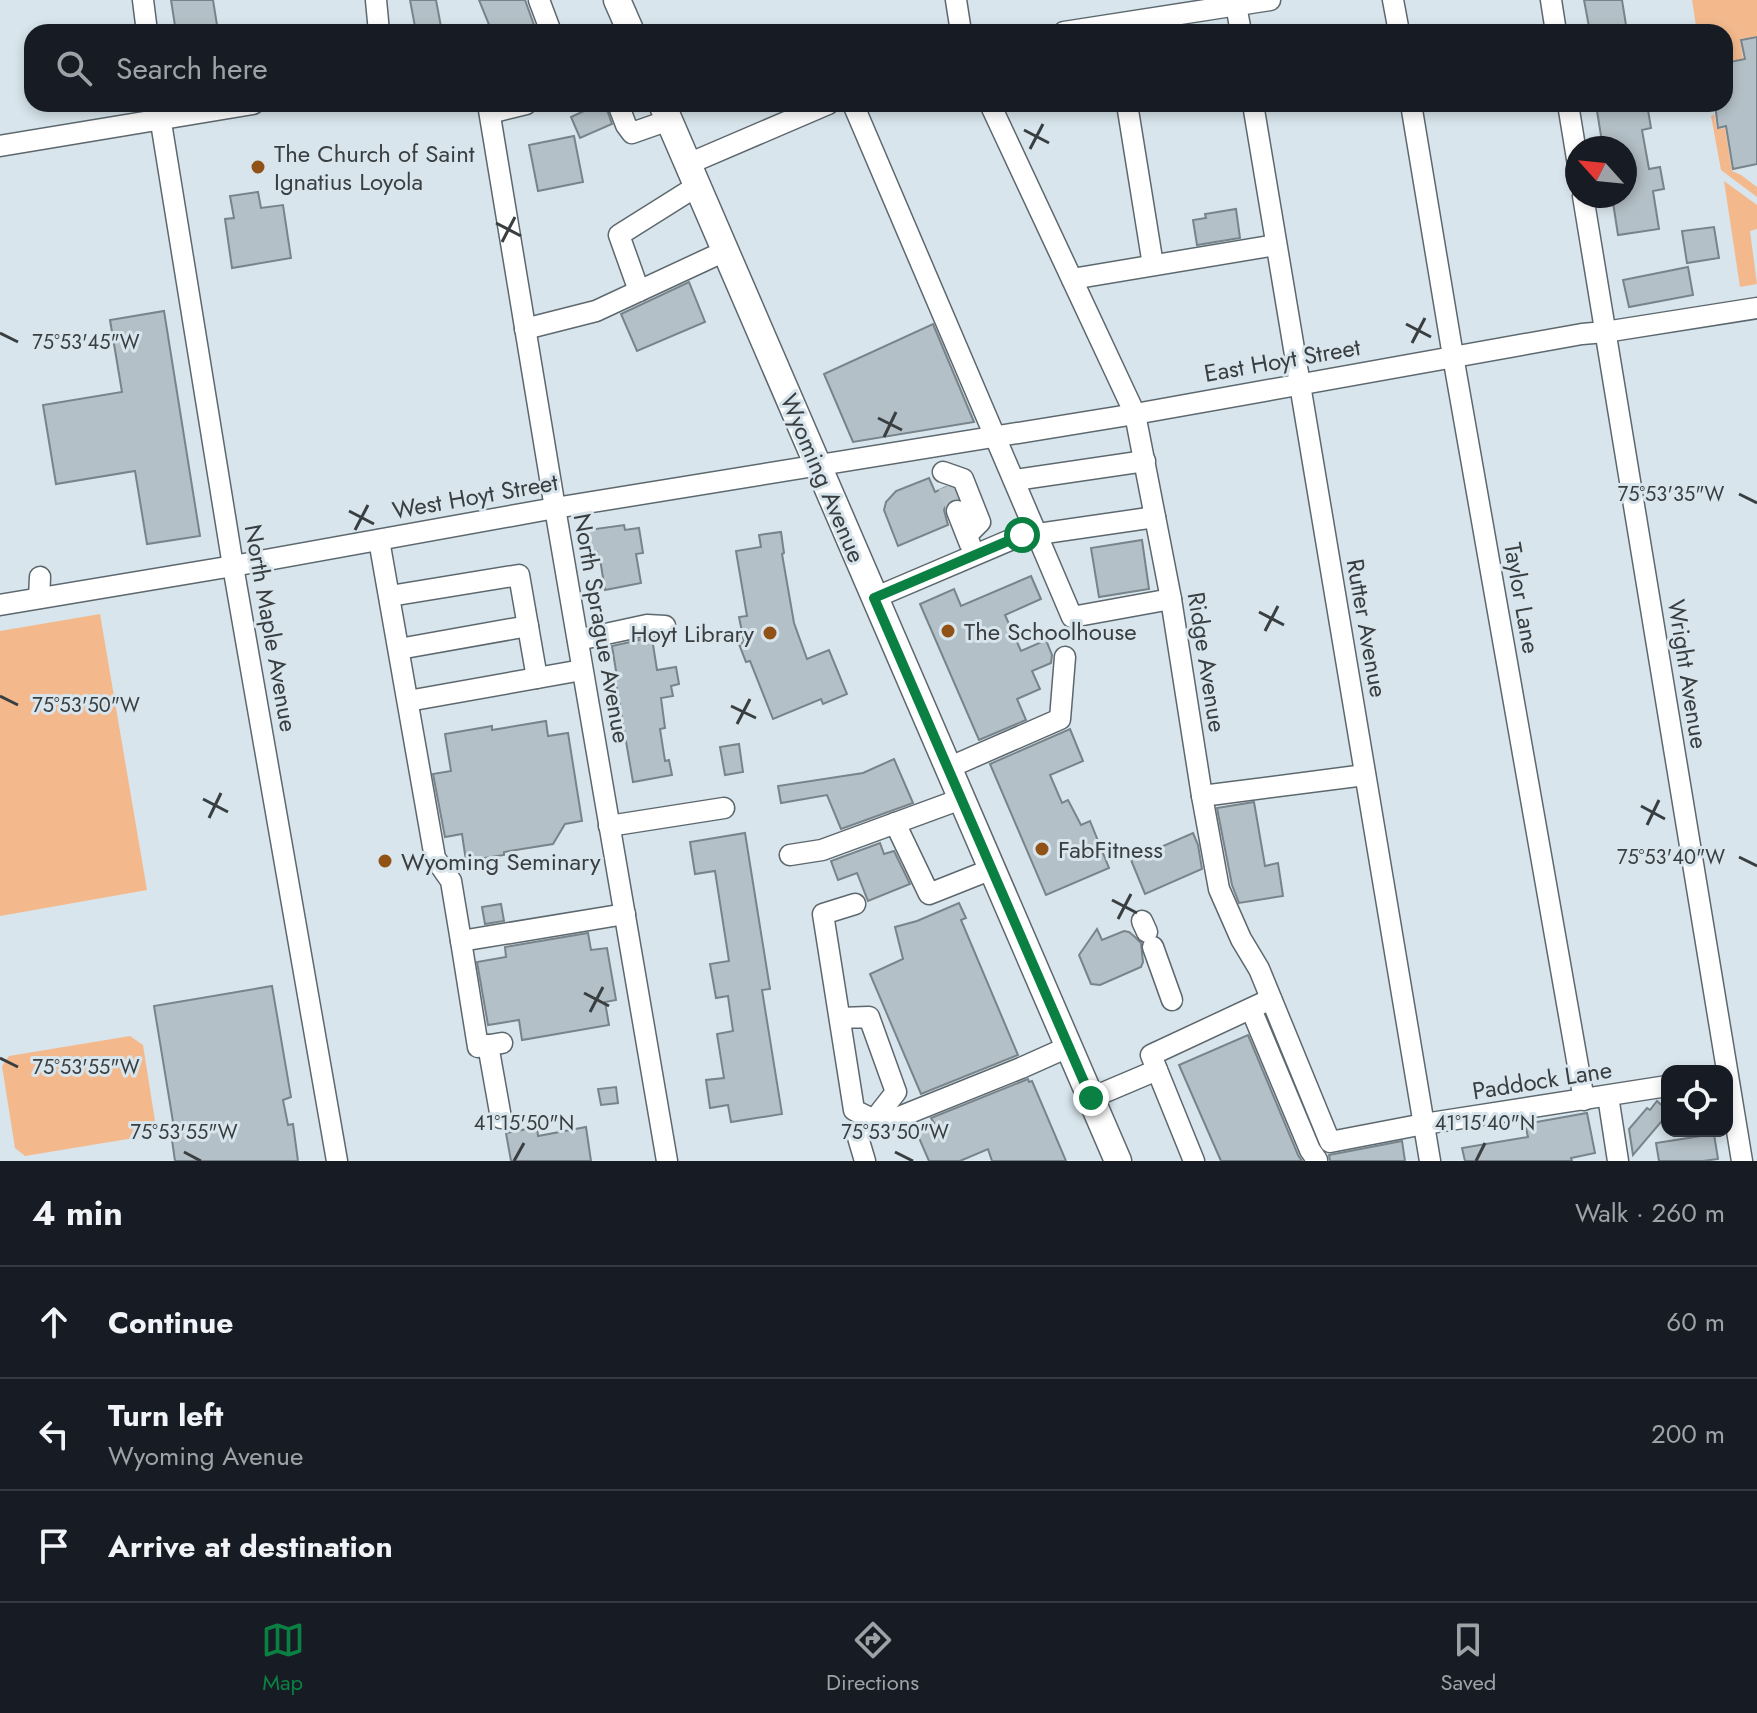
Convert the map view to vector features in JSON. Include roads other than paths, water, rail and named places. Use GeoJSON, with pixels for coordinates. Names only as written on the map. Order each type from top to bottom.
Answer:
{"type":"FeatureCollection","features":[{"type":"Feature","properties":{"kind":"main road"},"geometry":{"type":"LineString","coordinates":[[617,0],[628,24]]}},
{"type":"Feature","properties":{"kind":"main road","name":"Wyoming Avenue"},"geometry":{"type":"LineString","coordinates":[[665,112],[1118,1161]]}},
{"type":"Feature","properties":{"kind":"street"},"geometry":{"type":"LineString","coordinates":[[143,0],[146,24]]}},
{"type":"Feature","properties":{"kind":"street"},"geometry":{"type":"LineString","coordinates":[[376,0],[378,24]]}},
{"type":"Feature","properties":{"kind":"street"},"geometry":{"type":"LineString","coordinates":[[539,0],[548,24]]}},
{"type":"Feature","properties":{"kind":"street"},"geometry":{"type":"LineString","coordinates":[[956,0],[960,24]]}},
{"type":"Feature","properties":{"kind":"street"},"geometry":{"type":"LineString","coordinates":[[1133,24],[1236,2],[1270,0]]}},
{"type":"Feature","properties":{"kind":"street"},"geometry":{"type":"LineString","coordinates":[[1393,0],[1398,24]]}},
{"type":"Feature","properties":{"kind":"street"},"geometry":{"type":"LineString","coordinates":[[1551,0],[1555,24]]}},
{"type":"Feature","properties":{"kind":"street"},"geometry":{"type":"LineString","coordinates":[[1236,2],[1240,24]]}},
{"type":"Feature","properties":{"kind":"street"},"geometry":{"type":"LineString","coordinates":[[0,146],[159,112]]}},
{"type":"Feature","properties":{"kind":"street","name":"North Maple Avenue"},"geometry":{"type":"LineString","coordinates":[[159,112],[233,566],[337,1161]]}},
{"type":"Feature","properties":{"kind":"street","name":"North Sprague Avenue"},"geometry":{"type":"LineString","coordinates":[[489,112],[667,1161]]}},
{"type":"Feature","properties":{"kind":"street"},"geometry":{"type":"LineString","coordinates":[[621,112],[632,133],[665,112]]}},
{"type":"Feature","properties":{"kind":"street"},"geometry":{"type":"LineString","coordinates":[[639,291],[619,235],[692,175],[813,112]]}},
{"type":"Feature","properties":{"kind":"street"},"geometry":{"type":"LineString","coordinates":[[856,112],[1072,617],[1171,599]]}},
{"type":"Feature","properties":{"kind":"street","name":"Ridge Avenue"},"geometry":{"type":"LineString","coordinates":[[994,112],[1135,414],[1171,599],[1219,889],[1241,939],[1259,969],[1261,1004],[1320,1153],[1424,1124]]}},
{"type":"Feature","properties":{"kind":"street"},"geometry":{"type":"LineString","coordinates":[[1128,112],[1153,265]]}},
{"type":"Feature","properties":{"kind":"street","name":"Rutter Avenue"},"geometry":{"type":"LineString","coordinates":[[1254,112],[1430,1161]]}},
{"type":"Feature","properties":{"kind":"street","name":"Taylor Lane"},"geometry":{"type":"LineString","coordinates":[[1412,112],[1584,1100]]}},
{"type":"Feature","properties":{"kind":"street"},"geometry":{"type":"LineString","coordinates":[[1569,112],[1573,136]]}},
{"type":"Feature","properties":{"kind":"street","name":"Wright Avenue"},"geometry":{"type":"LineString","coordinates":[[1585,208],[1725,1065]]}},
{"type":"Feature","properties":{"kind":"street"},"geometry":{"type":"LineString","coordinates":[[1072,279],[1276,245]]}},
{"type":"Feature","properties":{"kind":"street"},"geometry":{"type":"LineString","coordinates":[[525,329],[596,311],[725,251]]}},
{"type":"Feature","properties":{"kind":"street","name":"East Hoyt Street"},"geometry":{"type":"LineString","coordinates":[[818,466],[1135,414],[1582,334],[1757,308]]}},
{"type":"Feature","properties":{"kind":"street"},"geometry":{"type":"LineString","coordinates":[[934,446],[945,479],[963,479],[980,522],[967,535]]}},
{"type":"Feature","properties":{"kind":"street"},"geometry":{"type":"LineString","coordinates":[[1015,480],[1145,461]]}},
{"type":"Feature","properties":{"kind":"street","name":"West Hoyt Street"},"geometry":{"type":"LineString","coordinates":[[0,605],[555,508],[818,466]]}},
{"type":"Feature","properties":{"kind":"street"},"geometry":{"type":"LineString","coordinates":[[957,511],[975,555]]}},
{"type":"Feature","properties":{"kind":"street"},"geometry":{"type":"LineString","coordinates":[[874,598],[1022,535],[1155,517]]}},
{"type":"Feature","properties":{"kind":"street"},"geometry":{"type":"LineString","coordinates":[[379,540],[435,858],[451,881],[478,1047],[495,1044],[501,1118]]}},
{"type":"Feature","properties":{"kind":"street"},"geometry":{"type":"LineString","coordinates":[[390,596],[519,575],[537,678]]}},
{"type":"Feature","properties":{"kind":"street"},"geometry":{"type":"LineString","coordinates":[[39,598],[40,577]]}},
{"type":"Feature","properties":{"kind":"street"},"geometry":{"type":"LineString","coordinates":[[578,640],[647,625],[665,626]]}},
{"type":"Feature","properties":{"kind":"street"},"geometry":{"type":"LineString","coordinates":[[399,649],[528,626]]}},
{"type":"Feature","properties":{"kind":"street"},"geometry":{"type":"LineString","coordinates":[[948,768],[1060,719],[1065,657]]}},
{"type":"Feature","properties":{"kind":"street"},"geometry":{"type":"LineString","coordinates":[[408,701],[582,670]]}},
{"type":"Feature","properties":{"kind":"street"},"geometry":{"type":"LineString","coordinates":[[1202,796],[1365,775]]}},
{"type":"Feature","properties":{"kind":"street"},"geometry":{"type":"LineString","coordinates":[[790,855],[822,850],[961,799]]}},
{"type":"Feature","properties":{"kind":"street"},"geometry":{"type":"LineString","coordinates":[[609,826],[724,808]]}},
{"type":"Feature","properties":{"kind":"street"},"geometry":{"type":"LineString","coordinates":[[895,823],[929,894],[992,869]]}},
{"type":"Feature","properties":{"kind":"street"},"geometry":{"type":"LineString","coordinates":[[855,904],[823,914],[854,1110],[875,1124]]}},
{"type":"Feature","properties":{"kind":"street"},"geometry":{"type":"LineString","coordinates":[[461,941],[625,914]]}},
{"type":"Feature","properties":{"kind":"street"},"geometry":{"type":"LineString","coordinates":[[1147,933],[1172,1000]]}},
{"type":"Feature","properties":{"kind":"street"},"geometry":{"type":"LineString","coordinates":[[1194,1161],[1151,1055],[1261,1004]]}},
{"type":"Feature","properties":{"kind":"street"},"geometry":{"type":"LineString","coordinates":[[840,1018],[869,1017],[896,1092],[875,1124]]}},
{"type":"Feature","properties":{"kind":"street"},"geometry":{"type":"LineString","coordinates":[[865,1161],[857,1134],[1068,1047]]}},
{"type":"Feature","properties":{"kind":"street"},"geometry":{"type":"LineString","coordinates":[[1091,1098],[1157,1070]]}},
{"type":"Feature","properties":{"kind":"street","name":"Paddock Lane"},"geometry":{"type":"LineString","coordinates":[[1424,1124],[1661,1087]]}},
{"type":"Feature","properties":{"kind":"street"},"geometry":{"type":"LineString","coordinates":[[1608,1096],[1618,1161]]}},
{"type":"Feature","properties":{"kind":"street","name":"Wright Avenue"},"geometry":{"type":"LineString","coordinates":[[1733,1110],[1742,1161]]}},
{"type":"Feature","properties":{"kind":"tunnel"},"geometry":{"type":"LineString","coordinates":[[948,486],[957,511]]}},
{"type":"Feature","properties":{"kind":"place","name":"The Church of Saint Ignatius Loyola"},"geometry":{"type":"Point","coordinates":[258,167]}},
{"type":"Feature","properties":{"kind":"place","name":"The Schoolhouse"},"geometry":{"type":"Point","coordinates":[948,631]}},
{"type":"Feature","properties":{"kind":"place","name":"Hoyt Library"},"geometry":{"type":"Point","coordinates":[770,633]}},
{"type":"Feature","properties":{"kind":"place","name":"FabFitness"},"geometry":{"type":"Point","coordinates":[1042,849]}},
{"type":"Feature","properties":{"kind":"place","name":"Wyoming Seminary"},"geometry":{"type":"Point","coordinates":[385,861]}}]}
